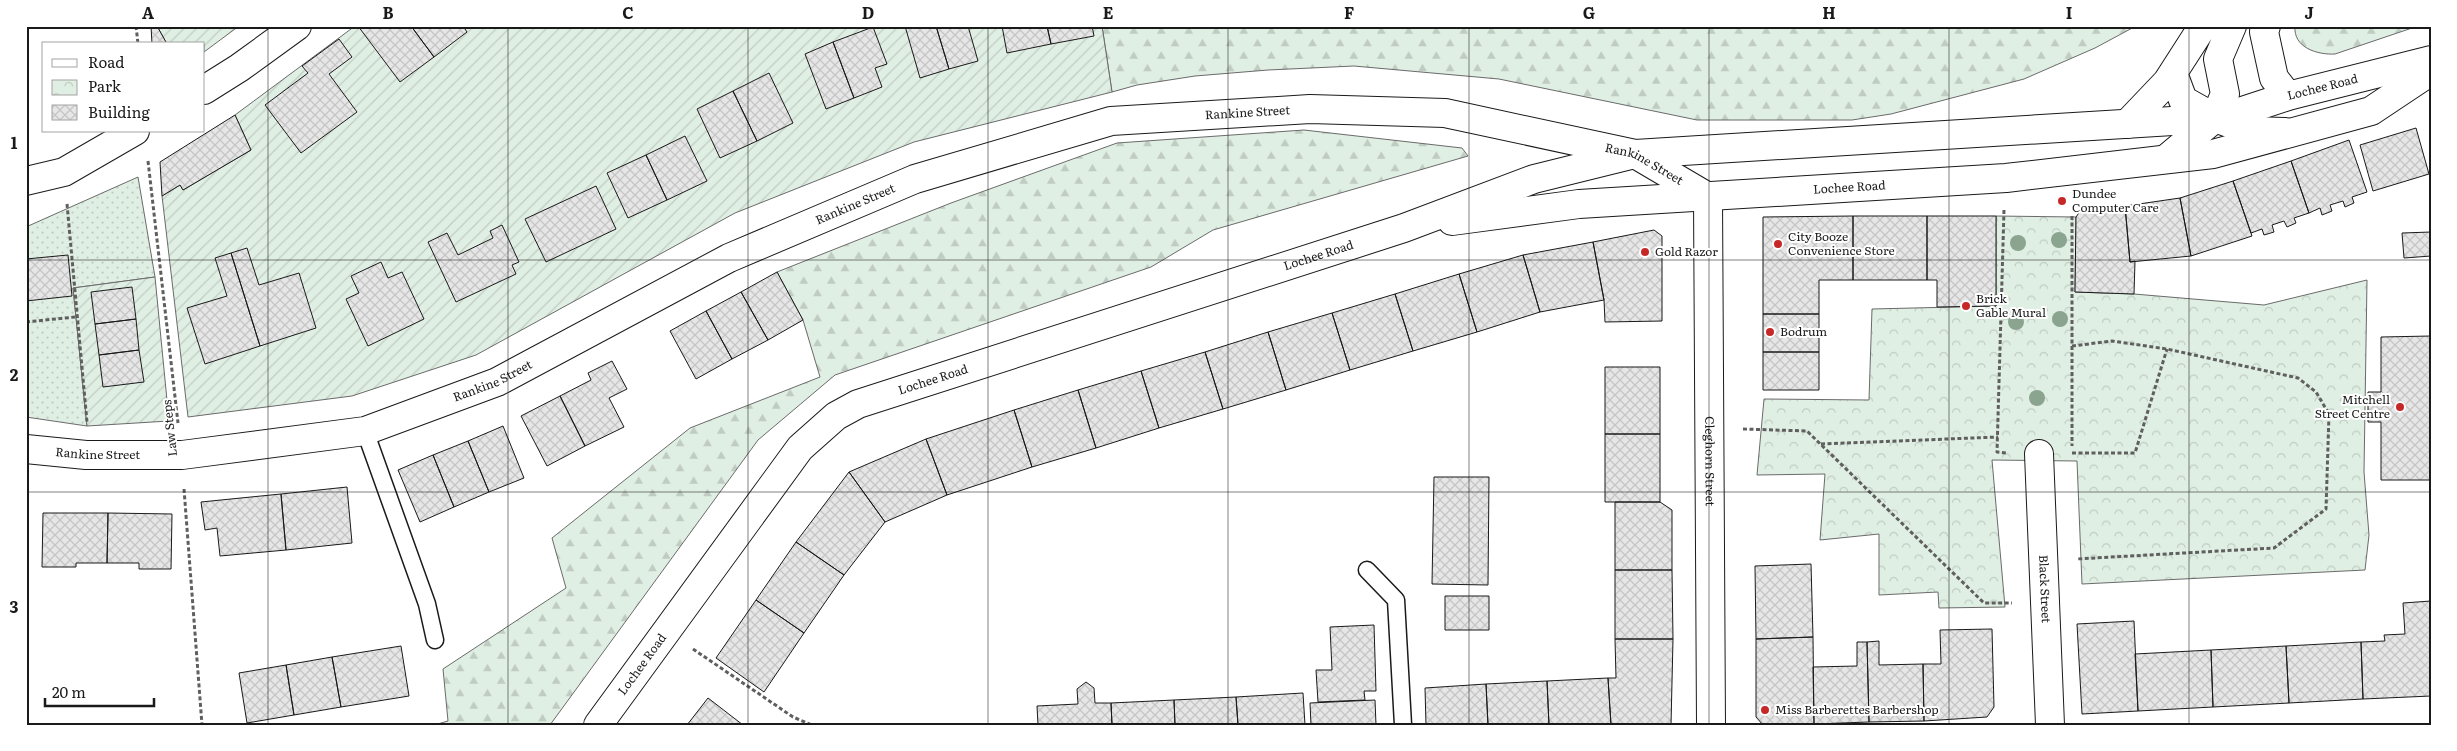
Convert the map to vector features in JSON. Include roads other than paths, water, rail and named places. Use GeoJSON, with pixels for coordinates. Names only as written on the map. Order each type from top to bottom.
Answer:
{"type":"FeatureCollection","features":[{"type":"Feature","properties":{"kind":"street"},"geometry":{"type":"LineString","coordinates":[[205,89],[239,68],[297,26]]}},
{"type":"Feature","properties":{"kind":"street"},"geometry":{"type":"LineString","coordinates":[[2127,124],[2173,73],[2202,26]]}},
{"type":"Feature","properties":{"kind":"street"},"geometry":{"type":"LineString","coordinates":[[2166,159],[2215,118],[2225,94],[2218,59],[2232,26]]}},
{"type":"Feature","properties":{"kind":"street"},"geometry":{"type":"LineString","coordinates":[[2266,26],[2264,32],[2274,78],[2288,96]]}},
{"type":"Feature","properties":{"kind":"street","name":"Lochee Road"},"geometry":{"type":"LineString","coordinates":[[598,725],[800,448],[836,416],[858,404],[1404,228],[1534,179],[1635,154],[2215,118],[2288,96],[2431,60]]}},
{"type":"Feature","properties":{"kind":"street","name":"Lochee Road"},"geometry":{"type":"LineString","coordinates":[[1404,228],[1579,204],[2006,178],[2213,154],[2370,111],[2431,72]]}},
{"type":"Feature","properties":{"kind":"street","name":"Lochee Road"},"geometry":{"type":"LineString","coordinates":[[2173,73],[2183,100],[2215,118],[2250,131],[2292,132]]}},
{"type":"Feature","properties":{"kind":"street","name":"Rankine Street"},"geometry":{"type":"LineString","coordinates":[[26,449],[86,455],[182,455],[365,431],[497,382],[730,258],[915,180],[1111,121],[1310,109],[1445,113],[1635,154],[1708,197]]}},
{"type":"Feature","properties":{"kind":"street"},"geometry":{"type":"LineString","coordinates":[[26,181],[64,172],[133,132]]}},
{"type":"Feature","properties":{"kind":"street","name":"Cleghorn Street"},"geometry":{"type":"LineString","coordinates":[[1708,197],[1712,725]]}},
{"type":"Feature","properties":{"kind":"street","name":"Black Street"},"geometry":{"type":"LineString","coordinates":[[2039,454],[2050,725]]}},
{"type":"Feature","properties":{"kind":"lane"},"geometry":{"type":"LineString","coordinates":[[365,431],[427,604],[435,640]]}},
{"type":"Feature","properties":{"kind":"lane"},"geometry":{"type":"LineString","coordinates":[[1367,570],[1396,600],[1403,725]]}},
{"type":"Feature","properties":{"kind":"place","name":"Dundee Computer Care"},"geometry":{"type":"Point","coordinates":[2062,201]}},
{"type":"Feature","properties":{"kind":"place","name":"City Booze Convenience Store"},"geometry":{"type":"Point","coordinates":[1778,244]}},
{"type":"Feature","properties":{"kind":"place","name":"Gold Razor"},"geometry":{"type":"Point","coordinates":[1645,252]}},
{"type":"Feature","properties":{"kind":"place","name":"Brick Gable Mural"},"geometry":{"type":"Point","coordinates":[1966,306]}},
{"type":"Feature","properties":{"kind":"place","name":"Bodrum"},"geometry":{"type":"Point","coordinates":[1770,332]}},
{"type":"Feature","properties":{"kind":"place","name":"Mitchell Street Centre"},"geometry":{"type":"Point","coordinates":[2400,407]}},
{"type":"Feature","properties":{"kind":"place","name":"Miss Barberettes Barbershop"},"geometry":{"type":"Point","coordinates":[1765,710]}}]}
